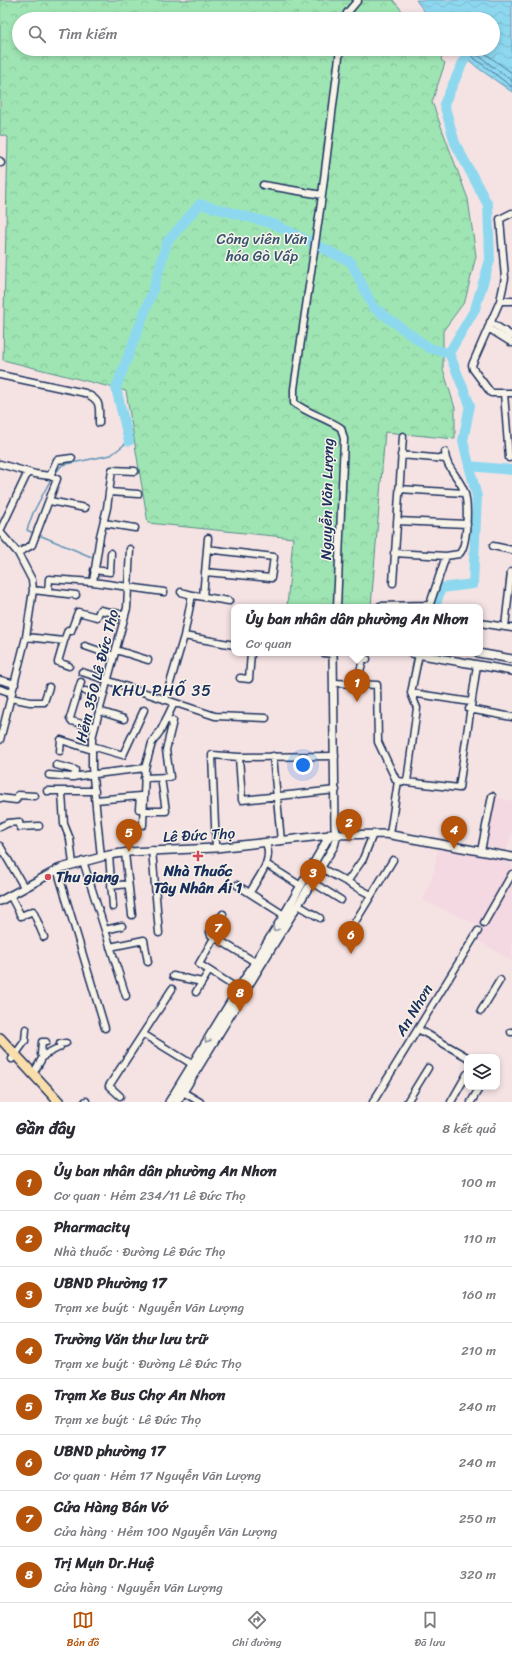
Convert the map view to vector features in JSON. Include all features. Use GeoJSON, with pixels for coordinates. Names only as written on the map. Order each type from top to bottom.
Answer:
{"type":"FeatureCollection","features":[{"type":"Feature","properties":{"kind":"main road"},"geometry":{"type":"LineString","coordinates":[[0,1038],[51,1102]]}},
{"type":"Feature","properties":{"kind":"main road"},"geometry":{"type":"LineString","coordinates":[[0,1046],[33,1074],[59,1102]]}},
{"type":"Feature","properties":{"kind":"street"},"geometry":{"type":"LineString","coordinates":[[348,12],[358,0]]}},
{"type":"Feature","properties":{"kind":"street"},"geometry":{"type":"LineString","coordinates":[[263,185],[322,195],[339,56]]}},
{"type":"Feature","properties":{"kind":"street","name":"Nguyễn Văn Lượng"},"geometry":{"type":"LineString","coordinates":[[322,195],[294,389],[294,403],[304,410],[330,421],[341,428],[344,439],[336,604]]}},
{"type":"Feature","properties":{"kind":"street"},"geometry":{"type":"LineString","coordinates":[[512,213],[502,216],[500,219],[505,278],[500,301],[472,365],[473,369],[491,393],[512,393]]}},
{"type":"Feature","properties":{"kind":"street"},"geometry":{"type":"LineString","coordinates":[[500,301],[512,300]]}},
{"type":"Feature","properties":{"kind":"street"},"geometry":{"type":"LineString","coordinates":[[489,325],[512,336]]}},
{"type":"Feature","properties":{"kind":"street"},"geometry":{"type":"LineString","coordinates":[[489,325],[512,343]]}},
{"type":"Feature","properties":{"kind":"street"},"geometry":{"type":"LineString","coordinates":[[0,375],[85,393],[96,398],[99,404],[99,423]]}},
{"type":"Feature","properties":{"kind":"street"},"geometry":{"type":"LineString","coordinates":[[504,393],[509,458]]}},
{"type":"Feature","properties":{"kind":"street"},"geometry":{"type":"LineString","coordinates":[[393,583],[403,436]]}},
{"type":"Feature","properties":{"kind":"street"},"geometry":{"type":"LineString","coordinates":[[394,553],[446,556],[461,553],[467,524],[464,493],[445,459],[445,452]]}},
{"type":"Feature","properties":{"kind":"street"},"geometry":{"type":"LineString","coordinates":[[401,455],[445,459]]}},
{"type":"Feature","properties":{"kind":"street"},"geometry":{"type":"LineString","coordinates":[[50,476],[57,460],[72,458]]}},
{"type":"Feature","properties":{"kind":"street"},"geometry":{"type":"LineString","coordinates":[[0,464],[57,479],[50,501],[32,545],[18,553]]}},
{"type":"Feature","properties":{"kind":"street"},"geometry":{"type":"LineString","coordinates":[[93,582],[112,470],[135,471]]}},
{"type":"Feature","properties":{"kind":"street"},"geometry":{"type":"LineString","coordinates":[[0,740],[1,729],[15,684],[26,637],[33,590],[32,580],[18,553],[0,532],[28,472]]}},
{"type":"Feature","properties":{"kind":"street"},"geometry":{"type":"LineString","coordinates":[[399,488],[464,493]]}},
{"type":"Feature","properties":{"kind":"street"},"geometry":{"type":"LineString","coordinates":[[109,492],[138,494]]}},
{"type":"Feature","properties":{"kind":"street"},"geometry":{"type":"LineString","coordinates":[[50,501],[85,508]]}},
{"type":"Feature","properties":{"kind":"street"},"geometry":{"type":"LineString","coordinates":[[397,521],[467,524]]}},
{"type":"Feature","properties":{"kind":"street"},"geometry":{"type":"LineString","coordinates":[[104,523],[135,528]]}},
{"type":"Feature","properties":{"kind":"street"},"geometry":{"type":"LineString","coordinates":[[203,597],[208,538]]}},
{"type":"Feature","properties":{"kind":"street"},"geometry":{"type":"LineString","coordinates":[[493,546],[512,550]]}},
{"type":"Feature","properties":{"kind":"street","name":"Hẻm 350 Lê Đức Thọ"},"geometry":{"type":"LineString","coordinates":[[113,907],[111,886],[96,800],[92,748],[95,727],[125,615],[129,587],[130,549]]}},
{"type":"Feature","properties":{"kind":"street"},"geometry":{"type":"LineString","coordinates":[[205,572],[271,578],[274,557],[207,549]]}},
{"type":"Feature","properties":{"kind":"street"},"geometry":{"type":"LineString","coordinates":[[94,570],[110,572],[111,553]]}},
{"type":"Feature","properties":{"kind":"street"},"geometry":{"type":"LineString","coordinates":[[430,604],[446,556]]}},
{"type":"Feature","properties":{"kind":"street"},"geometry":{"type":"LineString","coordinates":[[505,627],[511,585],[511,572]]}},
{"type":"Feature","properties":{"kind":"street"},"geometry":{"type":"LineString","coordinates":[[48,592],[49,579],[93,582],[164,592]]}},
{"type":"Feature","properties":{"kind":"street"},"geometry":{"type":"LineString","coordinates":[[33,590],[76,595]]}},
{"type":"Feature","properties":{"kind":"street"},"geometry":{"type":"LineString","coordinates":[[180,592],[228,601]]}},
{"type":"Feature","properties":{"kind":"street"},"geometry":{"type":"LineString","coordinates":[[165,700],[184,636],[192,594]]}},
{"type":"Feature","properties":{"kind":"street"},"geometry":{"type":"LineString","coordinates":[[69,666],[58,662],[68,630],[72,631],[78,612],[97,617],[100,610],[125,615]]}},
{"type":"Feature","properties":{"kind":"street"},"geometry":{"type":"LineString","coordinates":[[483,623],[512,628]]}},
{"type":"Feature","properties":{"kind":"street"},"geometry":{"type":"LineString","coordinates":[[184,636],[231,644]]}},
{"type":"Feature","properties":{"kind":"street"},"geometry":{"type":"LineString","coordinates":[[26,637],[64,641]]}},
{"type":"Feature","properties":{"kind":"street"},"geometry":{"type":"LineString","coordinates":[[85,646],[148,660]]}},
{"type":"Feature","properties":{"kind":"street"},"geometry":{"type":"LineString","coordinates":[[483,654],[512,659]]}},
{"type":"Feature","properties":{"kind":"street"},"geometry":{"type":"LineString","coordinates":[[240,678],[249,679],[251,656]]}},
{"type":"Feature","properties":{"kind":"street"},"geometry":{"type":"LineString","coordinates":[[169,1102],[195,1066],[334,846],[336,790],[333,656]]}},
{"type":"Feature","properties":{"kind":"street"},"geometry":{"type":"LineString","coordinates":[[407,782],[417,708],[412,693],[419,656]]}},
{"type":"Feature","properties":{"kind":"street"},"geometry":{"type":"LineString","coordinates":[[430,656],[512,671]]}},
{"type":"Feature","properties":{"kind":"street"},"geometry":{"type":"LineString","coordinates":[[357,684],[362,658],[367,659]]}},
{"type":"Feature","properties":{"kind":"street"},"geometry":{"type":"LineString","coordinates":[[334,684],[377,685],[378,742],[396,780],[459,788],[469,709],[477,665]]}},
{"type":"Feature","properties":{"kind":"street"},"geometry":{"type":"LineString","coordinates":[[82,672],[215,716],[266,718]]}},
{"type":"Feature","properties":{"kind":"street"},"geometry":{"type":"LineString","coordinates":[[0,680],[15,684]]}},
{"type":"Feature","properties":{"kind":"street"},"geometry":{"type":"LineString","coordinates":[[81,682],[70,718],[71,721],[81,725],[95,727]]}},
{"type":"Feature","properties":{"kind":"street"},"geometry":{"type":"LineString","coordinates":[[0,689],[12,695],[44,702],[49,688]]}},
{"type":"Feature","properties":{"kind":"street"},"geometry":{"type":"LineString","coordinates":[[85,691],[103,696]]}},
{"type":"Feature","properties":{"kind":"street"},"geometry":{"type":"LineString","coordinates":[[412,693],[471,702]]}},
{"type":"Feature","properties":{"kind":"street"},"geometry":{"type":"LineString","coordinates":[[141,810],[145,768],[152,743],[174,703]]}},
{"type":"Feature","properties":{"kind":"street"},"geometry":{"type":"LineString","coordinates":[[469,709],[512,717]]}},
{"type":"Feature","properties":{"kind":"street"},"geometry":{"type":"LineString","coordinates":[[60,751],[61,740],[123,754],[144,710]]}},
{"type":"Feature","properties":{"kind":"street"},"geometry":{"type":"LineString","coordinates":[[100,711],[124,719]]}},
{"type":"Feature","properties":{"kind":"street"},"geometry":{"type":"LineString","coordinates":[[144,778],[170,777],[166,750],[173,721],[166,719]]}},
{"type":"Feature","properties":{"kind":"street"},"geometry":{"type":"LineString","coordinates":[[216,848],[212,755],[239,757],[335,756]]}},
{"type":"Feature","properties":{"kind":"street"},"geometry":{"type":"LineString","coordinates":[[273,756],[281,841]]}},
{"type":"Feature","properties":{"kind":"street"},"geometry":{"type":"LineString","coordinates":[[239,757],[242,800],[336,790]]}},
{"type":"Feature","properties":{"kind":"street"},"geometry":{"type":"LineString","coordinates":[[56,765],[75,770],[74,776]]}},
{"type":"Feature","properties":{"kind":"street"},"geometry":{"type":"LineString","coordinates":[[49,775],[93,775],[145,768]]}},
{"type":"Feature","properties":{"kind":"street"},"geometry":{"type":"LineString","coordinates":[[141,810],[166,811],[161,778]]}},
{"type":"Feature","properties":{"kind":"street"},"geometry":{"type":"LineString","coordinates":[[390,834],[398,781]]}},
{"type":"Feature","properties":{"kind":"street"},"geometry":{"type":"LineString","coordinates":[[48,791],[95,791]]}},
{"type":"Feature","properties":{"kind":"street"},"geometry":{"type":"LineString","coordinates":[[62,794],[64,824],[70,839],[73,864]]}},
{"type":"Feature","properties":{"kind":"street"},"geometry":{"type":"LineString","coordinates":[[0,798],[16,800],[18,795],[36,796]]}},
{"type":"Feature","properties":{"kind":"street"},"geometry":{"type":"LineString","coordinates":[[96,800],[140,796],[143,825]]}},
{"type":"Feature","properties":{"kind":"street"},"geometry":{"type":"LineString","coordinates":[[481,851],[492,796]]}},
{"type":"Feature","properties":{"kind":"street"},"geometry":{"type":"LineString","coordinates":[[0,827],[8,823],[19,822],[20,827],[39,826]]}},
{"type":"Feature","properties":{"kind":"street"},"geometry":{"type":"LineString","coordinates":[[177,1102],[195,1066],[238,989],[334,832]]}},
{"type":"Feature","properties":{"kind":"street","name":"Lê Đức Thọ"},"geometry":{"type":"LineString","coordinates":[[0,901],[57,870],[83,861],[105,856],[152,850],[216,848],[266,843],[334,832],[390,834],[512,857]]}},
{"type":"Feature","properties":{"kind":"street"},"geometry":{"type":"LineString","coordinates":[[347,882],[363,858],[373,834]]}},
{"type":"Feature","properties":{"kind":"street"},"geometry":{"type":"LineString","coordinates":[[252,889],[266,864],[269,851],[266,843]]}},
{"type":"Feature","properties":{"kind":"street"},"geometry":{"type":"LineString","coordinates":[[0,846],[3,857],[24,887]]}},
{"type":"Feature","properties":{"kind":"street"},"geometry":{"type":"LineString","coordinates":[[152,850],[158,934]]}},
{"type":"Feature","properties":{"kind":"street"},"geometry":{"type":"LineString","coordinates":[[125,853],[132,915]]}},
{"type":"Feature","properties":{"kind":"street"},"geometry":{"type":"LineString","coordinates":[[355,922],[392,860]]}},
{"type":"Feature","properties":{"kind":"street"},"geometry":{"type":"LineString","coordinates":[[83,861],[126,996]]}},
{"type":"Feature","properties":{"kind":"street"},"geometry":{"type":"LineString","coordinates":[[266,864],[301,886]]}},
{"type":"Feature","properties":{"kind":"street"},"geometry":{"type":"LineString","coordinates":[[321,868],[371,895]]}},
{"type":"Feature","properties":{"kind":"street"},"geometry":{"type":"LineString","coordinates":[[57,870],[105,1028]]}},
{"type":"Feature","properties":{"kind":"street"},"geometry":{"type":"LineString","coordinates":[[484,923],[512,874]]}},
{"type":"Feature","properties":{"kind":"street"},"geometry":{"type":"LineString","coordinates":[[312,882],[341,900]]}},
{"type":"Feature","properties":{"kind":"street"},"geometry":{"type":"LineString","coordinates":[[111,886],[128,884]]}},
{"type":"Feature","properties":{"kind":"street"},"geometry":{"type":"LineString","coordinates":[[237,885],[284,915]]}},
{"type":"Feature","properties":{"kind":"street"},"geometry":{"type":"LineString","coordinates":[[10,895],[21,916],[33,911],[44,937]]}},
{"type":"Feature","properties":{"kind":"street"},"geometry":{"type":"LineString","coordinates":[[298,905],[320,918]]}},
{"type":"Feature","properties":{"kind":"street"},"geometry":{"type":"LineString","coordinates":[[222,914],[210,932],[214,938],[255,962]]}},
{"type":"Feature","properties":{"kind":"street"},"geometry":{"type":"LineString","coordinates":[[105,930],[122,926]]}},
{"type":"Feature","properties":{"kind":"street","name":"An Nhơn"},"geometry":{"type":"LineString","coordinates":[[373,1102],[478,931]]}},
{"type":"Feature","properties":{"kind":"street"},"geometry":{"type":"LineString","coordinates":[[214,938],[199,964],[238,989]]}},
{"type":"Feature","properties":{"kind":"street"},"geometry":{"type":"LineString","coordinates":[[110,947],[144,940],[148,962]]}},
{"type":"Feature","properties":{"kind":"street"},"geometry":{"type":"LineString","coordinates":[[196,992],[209,971]]}},
{"type":"Feature","properties":{"kind":"street"},"geometry":{"type":"LineString","coordinates":[[173,976],[202,982]]}},
{"type":"Feature","properties":{"kind":"street"},"geometry":{"type":"LineString","coordinates":[[481,1011],[500,980]]}},
{"type":"Feature","properties":{"kind":"street"},"geometry":{"type":"LineString","coordinates":[[120,1096],[110,1088],[110,1084],[172,989]]}},
{"type":"Feature","properties":{"kind":"street"},"geometry":{"type":"LineString","coordinates":[[13,1056],[24,1041],[26,1029]]}},
{"type":"Feature","properties":{"kind":"street"},"geometry":{"type":"LineString","coordinates":[[418,1029],[464,1055]]}},
{"type":"Feature","properties":{"kind":"street"},"geometry":{"type":"LineString","coordinates":[[143,1034],[195,1066]]}},
{"type":"Feature","properties":{"kind":"street"},"geometry":{"type":"LineString","coordinates":[[43,1056],[41,1055],[42,1042],[46,1042]]}},
{"type":"Feature","properties":{"kind":"street"},"geometry":{"type":"LineString","coordinates":[[33,1074],[43,1056],[47,1052],[60,1047],[60,1044],[66,1043]]}},
{"type":"Feature","properties":{"kind":"street"},"geometry":{"type":"LineString","coordinates":[[407,1102],[428,1068]]}},
{"type":"Feature","properties":{"kind":"street"},"geometry":{"type":"LineString","coordinates":[[450,1102],[464,1079]]}},
{"type":"Feature","properties":{"kind":"street"},"geometry":{"type":"LineString","coordinates":[[471,1102],[478,1090]]}},
{"type":"Feature","properties":{"kind":"street"},"geometry":{"type":"LineString","coordinates":[[183,1092],[200,1102]]}},
{"type":"Feature","properties":{"kind":"shaded area"},"geometry":{"type":"Polygon","coordinates":[[[496,797],[512,801],[512,830],[507,850],[486,846],[496,797]]]}},
{"type":"Feature","properties":{"kind":"shaded area"},"geometry":{"type":"Polygon","coordinates":[[[438,847],[506,861],[512,864],[512,961],[478,940],[485,928],[423,900],[434,872],[438,847]]]}},
{"type":"Feature","properties":{"kind":"green space","name":"Công viên Văn hóa Gò Vấp"},"geometry":{"type":"Polygon","coordinates":[[[0,0],[393,0],[403,12],[12,12],[12,56],[442,57],[441,60],[445,63],[432,102],[468,199],[476,256],[465,301],[443,331],[443,369],[455,408],[455,439],[385,432],[371,604],[287,604],[293,538],[148,523],[126,391],[3,360],[8,137],[0,135],[0,0]]]}},
{"type":"Feature","properties":{"kind":"water"},"geometry":{"type":"Polygon","coordinates":[[[416,0],[512,0],[512,92],[478,68],[464,56],[500,56],[500,12],[425,12],[416,0]]]}},
{"type":"Feature","properties":{"kind":"waterway"},"geometry":{"type":"LineString","coordinates":[[129,441],[116,388],[153,290],[167,242],[200,204],[274,224],[351,262],[373,307],[429,348],[449,353],[475,309],[490,260],[488,205],[455,143],[444,104],[466,56]]}},
{"type":"Feature","properties":{"kind":"waterway"},"geometry":{"type":"LineString","coordinates":[[436,604],[441,588],[473,584],[477,497],[463,441],[470,405],[449,353]]}},
{"type":"Feature","properties":{"kind":"waterway"},"geometry":{"type":"LineString","coordinates":[[53,476],[62,465],[111,455],[129,441]]}},
{"type":"Feature","properties":{"kind":"waterway"},"geometry":{"type":"LineString","coordinates":[[469,466],[512,470]]}},
{"type":"Feature","properties":{"kind":"waterway"},"geometry":{"type":"LineString","coordinates":[[35,534],[27,530],[33,513],[51,479]]}},
{"type":"Feature","properties":{"kind":"waterway"},"geometry":{"type":"LineString","coordinates":[[39,535],[94,558]]}},
{"type":"Feature","properties":{"kind":"place","name":"Ủy ban nhân dân phường An Nhơn"},"geometry":{"type":"Point","coordinates":[357,702]}},
{"type":"Feature","properties":{"kind":"place","name":"Pharmacity"},"geometry":{"type":"Point","coordinates":[349,842]}},
{"type":"Feature","properties":{"kind":"place","name":"Trường Văn thư lưu trữ"},"geometry":{"type":"Point","coordinates":[454,849]}},
{"type":"Feature","properties":{"kind":"place","name":"Trạm Xe Bus Chợ An Nhơn"},"geometry":{"type":"Point","coordinates":[129,852]}},
{"type":"Feature","properties":{"kind":"place","name":"Nhà Thuốc Tây Nhân Ái 1"},"geometry":{"type":"Point","coordinates":[198,856]}},
{"type":"Feature","properties":{"kind":"place","name":"Thu giang"},"geometry":{"type":"Point","coordinates":[48,877]}},
{"type":"Feature","properties":{"kind":"place","name":"UBND Phường 17"},"geometry":{"type":"Point","coordinates":[313,892]}},
{"type":"Feature","properties":{"kind":"place","name":"Cửa Hàng Bán Vớ"},"geometry":{"type":"Point","coordinates":[218,947]}},
{"type":"Feature","properties":{"kind":"place","name":"UBND phường 17"},"geometry":{"type":"Point","coordinates":[351,954]}},
{"type":"Feature","properties":{"kind":"place","name":"Trị Mụn Dr.Huệ"},"geometry":{"type":"Point","coordinates":[240,1012]}},
{"type":"Feature","properties":{"kind":"district","name":"KHU PHỐ 35"},"geometry":{"type":"Point","coordinates":[162,690]}}]}
